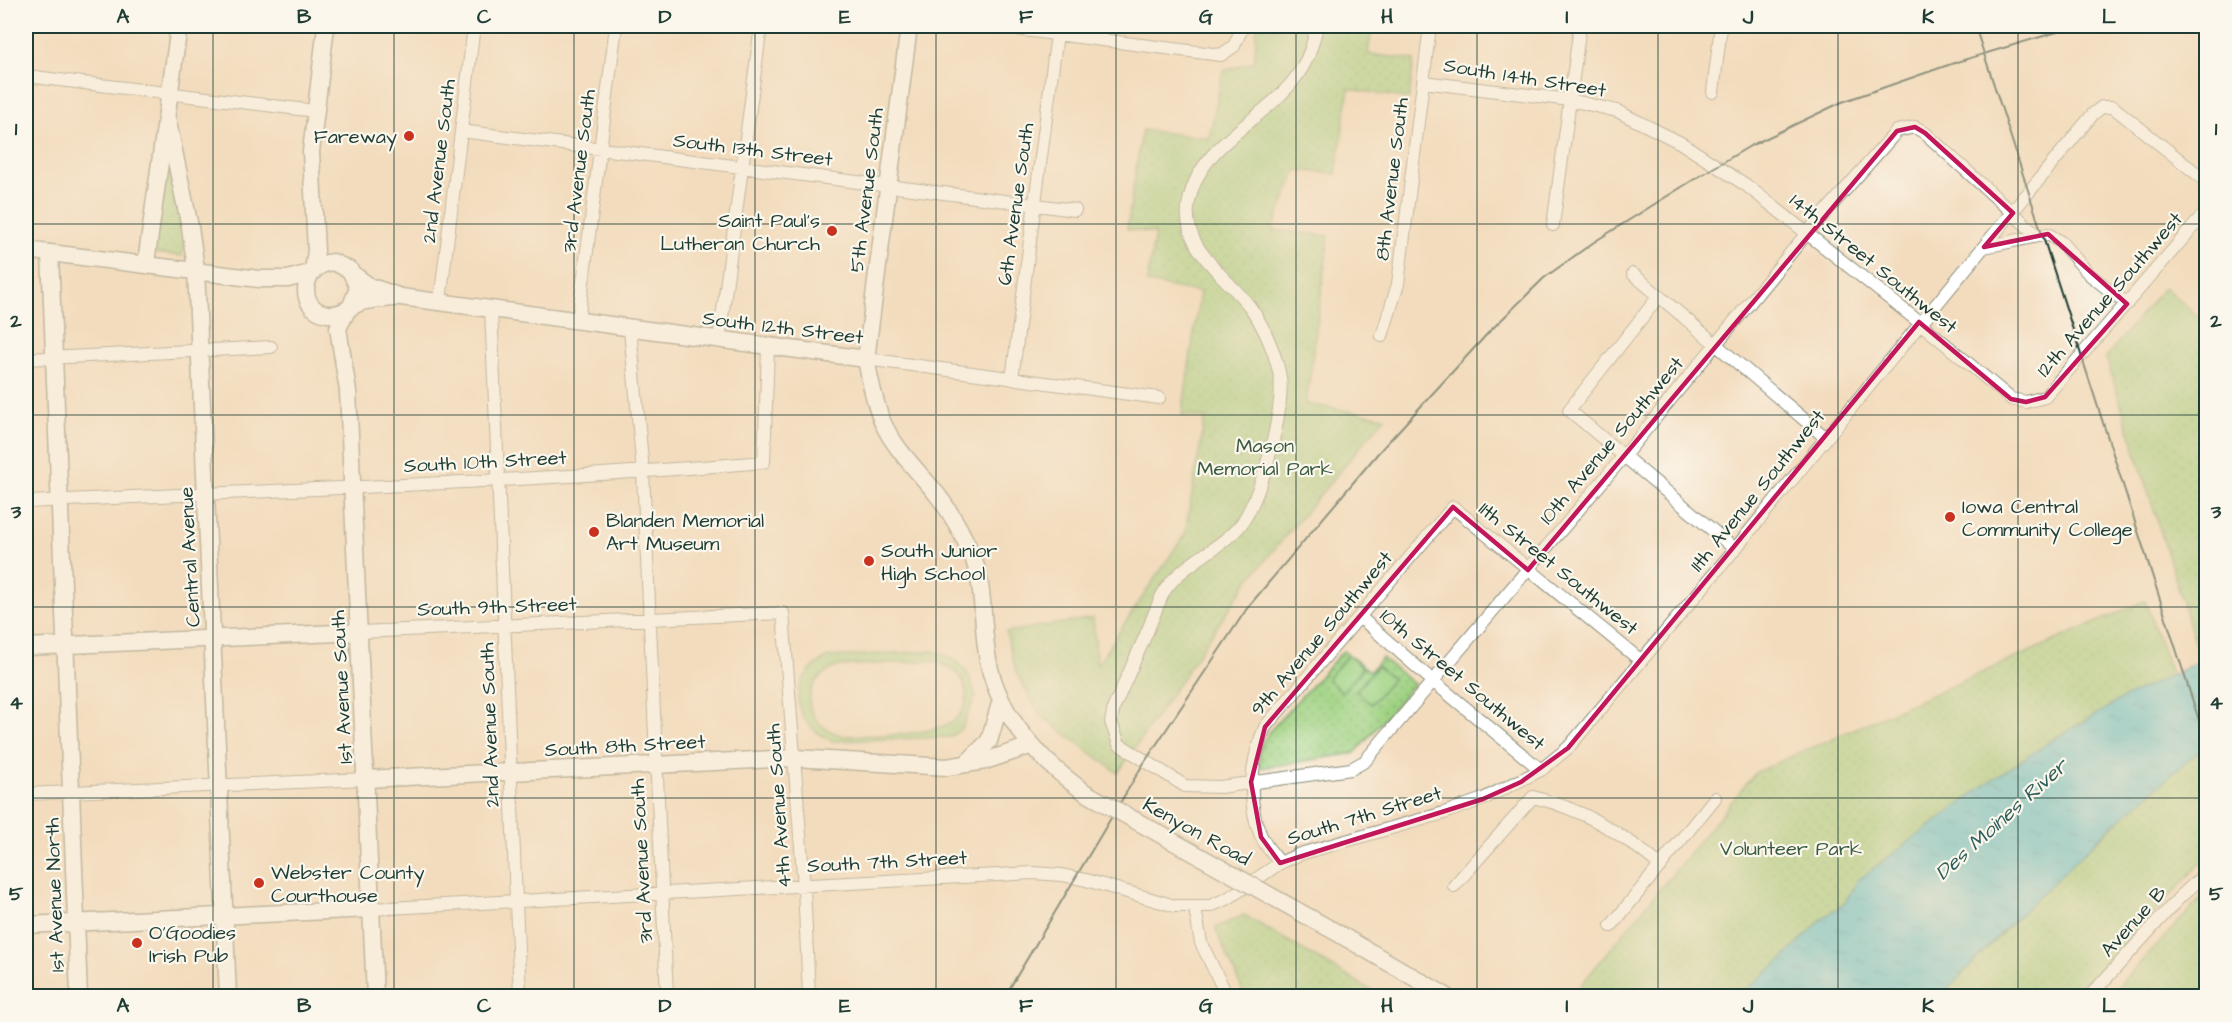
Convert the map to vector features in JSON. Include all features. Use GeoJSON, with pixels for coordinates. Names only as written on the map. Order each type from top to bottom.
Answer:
{"type":"FeatureCollection","features":[{"type":"Feature","properties":{"kind":"main road","name":"Central Avenue"},"geometry":{"type":"LineString","coordinates":[[146,263],[179,26]]}},
{"type":"Feature","properties":{"kind":"main road"},"geometry":{"type":"LineString","coordinates":[[311,304],[306,286],[316,251],[311,152],[326,26]]}},
{"type":"Feature","properties":{"kind":"main road","name":"5th Avenue South"},"geometry":{"type":"LineString","coordinates":[[866,359],[909,26]]}},
{"type":"Feature","properties":{"kind":"main road","name":"Central Avenue"},"geometry":{"type":"LineString","coordinates":[[167,118],[190,227],[196,269],[228,996]]}},
{"type":"Feature","properties":{"kind":"main road"},"geometry":{"type":"LineString","coordinates":[[26,250],[196,269],[259,279],[287,288],[328,314],[349,307],[358,288],[350,271],[326,248],[312,207]]}},
{"type":"Feature","properties":{"kind":"main road","name":"1st Avenue North"},"geometry":{"type":"LineString","coordinates":[[50,253],[52,358],[79,996]]}},
{"type":"Feature","properties":{"kind":"main road"},"geometry":{"type":"LineString","coordinates":[[259,279],[288,279],[311,272],[326,263],[350,271]]}},
{"type":"Feature","properties":{"kind":"main road","name":"South 12th Street"},"geometry":{"type":"LineString","coordinates":[[350,271],[369,286],[401,297],[866,359]]}},
{"type":"Feature","properties":{"kind":"main road","name":"South 12th Street"},"geometry":{"type":"LineString","coordinates":[[349,307],[401,297]]}},
{"type":"Feature","properties":{"kind":"main road","name":"1st Avenue South"},"geometry":{"type":"LineString","coordinates":[[311,304],[327,330],[348,391]]}},
{"type":"Feature","properties":{"kind":"main road","name":"1st Avenue South"},"geometry":{"type":"LineString","coordinates":[[349,307],[338,328],[348,391],[370,909],[376,991]]}},
{"type":"Feature","properties":{"kind":"main road","name":"Kenyon Road"},"geometry":{"type":"LineString","coordinates":[[866,359],[883,422],[905,458],[932,489],[973,555],[982,601],[986,647],[995,687],[1030,746],[1063,777],[1086,793],[1446,996]]}},
{"type":"Feature","properties":{"kind":"main road","name":"South 9th Street"},"geometry":{"type":"LineString","coordinates":[[26,647],[360,632]]}},
{"type":"Feature","properties":{"kind":"main road"},"geometry":{"type":"LineString","coordinates":[[966,764],[989,741],[1001,700]]}},
{"type":"Feature","properties":{"kind":"main road","name":"South 8th Street"},"geometry":{"type":"LineString","coordinates":[[366,779],[795,758],[918,766],[966,764],[1030,746]]}},
{"type":"Feature","properties":{"kind":"main road","name":"South 7th Street"},"geometry":{"type":"LineString","coordinates":[[26,926],[370,909]]}},
{"type":"Feature","properties":{"kind":"street","name":"2nd Avenue South"},"geometry":{"type":"LineString","coordinates":[[440,301],[474,26]]}},
{"type":"Feature","properties":{"kind":"street","name":"3rd Avenue South"},"geometry":{"type":"LineString","coordinates":[[578,321],[616,26]]}},
{"type":"Feature","properties":{"kind":"street"},"geometry":{"type":"LineString","coordinates":[[719,340],[761,26]]}},
{"type":"Feature","properties":{"kind":"street"},"geometry":{"type":"LineString","coordinates":[[991,26],[1221,55],[1234,46],[1243,26]]}},
{"type":"Feature","properties":{"kind":"street"},"geometry":{"type":"LineString","coordinates":[[1100,40],[1102,26]]}},
{"type":"Feature","properties":{"kind":"street"},"geometry":{"type":"LineString","coordinates":[[1251,782],[1197,788],[1185,786],[1119,744],[1111,722],[1114,706],[1166,589],[1239,527],[1253,503],[1264,470],[1277,424],[1281,395],[1280,376],[1273,351],[1250,306],[1205,260],[1188,220],[1188,201],[1196,182],[1211,158],[1279,95],[1302,70],[1312,48],[1317,26]]}},
{"type":"Feature","properties":{"kind":"street","name":"8th Avenue South"},"geometry":{"type":"LineString","coordinates":[[1382,336],[1398,284],[1430,26]]}},
{"type":"Feature","properties":{"kind":"street"},"geometry":{"type":"LineString","coordinates":[[1553,225],[1580,26]]}},
{"type":"Feature","properties":{"kind":"street"},"geometry":{"type":"LineString","coordinates":[[1713,92],[1721,26]]}},
{"type":"Feature","properties":{"kind":"street","name":"6th Avenue South"},"geometry":{"type":"LineString","coordinates":[[1012,378],[1057,34]]}},
{"type":"Feature","properties":{"kind":"street"},"geometry":{"type":"LineString","coordinates":[[26,76],[315,111]]}},
{"type":"Feature","properties":{"kind":"street","name":"South 14th Street"},"geometry":{"type":"LineString","coordinates":[[1423,81],[1570,100],[1617,111],[1698,153],[1746,185]]}},
{"type":"Feature","properties":{"kind":"street","name":"11th Avenue Southwest"},"geometry":{"type":"LineString","coordinates":[[1521,782],[1542,770],[1568,748],[1736,549],[1919,322],[2013,213],[2093,114],[2102,107],[2113,106],[2206,182]]}},
{"type":"Feature","properties":{"kind":"street","name":"10th Avenue Southwest"},"geometry":{"type":"LineString","coordinates":[[1251,782],[1351,769],[1365,761],[1624,456],[1807,233],[1897,130],[1915,126],[1925,133],[2013,213]]}},
{"type":"Feature","properties":{"kind":"street","name":"South 13th Street"},"geometry":{"type":"LineString","coordinates":[[461,131],[1075,210]]}},
{"type":"Feature","properties":{"kind":"street","name":"14th Street Southwest"},"geometry":{"type":"LineString","coordinates":[[1746,185],[1919,322],[1977,373]]}},
{"type":"Feature","properties":{"kind":"street","name":"12th Avenue Southwest"},"geometry":{"type":"LineString","coordinates":[[1977,373],[2011,399],[2026,402],[2045,398],[2206,212]]}},
{"type":"Feature","properties":{"kind":"street"},"geometry":{"type":"LineString","coordinates":[[2013,213],[2038,236]]}},
{"type":"Feature","properties":{"kind":"street"},"geometry":{"type":"LineString","coordinates":[[1984,247],[2048,234],[2061,242],[2090,273],[2127,304]]}},
{"type":"Feature","properties":{"kind":"street"},"geometry":{"type":"LineString","coordinates":[[1633,274],[1826,438]]}},
{"type":"Feature","properties":{"kind":"street"},"geometry":{"type":"LineString","coordinates":[[1659,296],[1569,410],[1736,549]]}},
{"type":"Feature","properties":{"kind":"street","name":"2nd Avenue South"},"geometry":{"type":"LineString","coordinates":[[491,308],[520,996]]}},
{"type":"Feature","properties":{"kind":"street","name":"3rd Avenue South"},"geometry":{"type":"LineString","coordinates":[[630,329],[643,472],[667,996]]}},
{"type":"Feature","properties":{"kind":"street"},"geometry":{"type":"LineString","coordinates":[[26,359],[271,347]]}},
{"type":"Feature","properties":{"kind":"street","name":"South 10th Street"},"geometry":{"type":"LineString","coordinates":[[26,502],[352,488],[643,472],[764,462],[768,347]]}},
{"type":"Feature","properties":{"kind":"street","name":"South 12th Street"},"geometry":{"type":"LineString","coordinates":[[866,359],[1159,398]]}},
{"type":"Feature","properties":{"kind":"street","name":"11th Street Southwest"},"geometry":{"type":"LineString","coordinates":[[1453,507],[1640,660]]}},
{"type":"Feature","properties":{"kind":"street","name":"9th Avenue Southwest"},"geometry":{"type":"LineString","coordinates":[[1280,863],[1261,837],[1251,782],[1256,747],[1265,727],[1453,507]]}},
{"type":"Feature","properties":{"kind":"street","name":"South 9th Street"},"geometry":{"type":"LineString","coordinates":[[360,632],[783,613]]}},
{"type":"Feature","properties":{"kind":"street","name":"4th Avenue South"},"geometry":{"type":"LineString","coordinates":[[783,613],[804,887],[809,996]]}},
{"type":"Feature","properties":{"kind":"street","name":"10th Street Southwest"},"geometry":{"type":"LineString","coordinates":[[1360,617],[1434,682],[1542,770]]}},
{"type":"Feature","properties":{"kind":"street","name":"South 8th Street"},"geometry":{"type":"LineString","coordinates":[[26,794],[366,779]]}},
{"type":"Feature","properties":{"kind":"street"},"geometry":{"type":"LineString","coordinates":[[1521,782],[1533,797],[1560,803],[1592,817],[1630,840],[1660,866]]}},
{"type":"Feature","properties":{"kind":"street","name":"South 7th Street"},"geometry":{"type":"LineString","coordinates":[[370,909],[662,895],[1033,873],[1062,875],[1149,900],[1195,908],[1227,900],[1280,863],[1300,854],[1444,813],[1521,782]]}},
{"type":"Feature","properties":{"kind":"street"},"geometry":{"type":"LineString","coordinates":[[1454,886],[1533,797]]}},
{"type":"Feature","properties":{"kind":"street"},"geometry":{"type":"LineString","coordinates":[[1611,926],[1715,798]]}},
{"type":"Feature","properties":{"kind":"street","name":"Avenue B"},"geometry":{"type":"LineString","coordinates":[[2090,996],[2179,898],[2206,873]]}},
{"type":"Feature","properties":{"kind":"street"},"geometry":{"type":"LineString","coordinates":[[1195,908],[1201,943],[1227,996]]}},
{"type":"Feature","properties":{"kind":"highlighted area"},"geometry":{"type":"Polygon","coordinates":[[[1915,127],[1925,133],[2013,213],[1984,247],[2048,234],[2127,304],[2045,397],[2026,402],[2011,399],[1919,322],[1568,748],[1521,782],[1483,799],[1280,863],[1261,837],[1251,782],[1265,727],[1453,507],[1528,570],[1897,131],[1915,127]]]}},
{"type":"Feature","properties":{"kind":"green space","name":"Mason Memorial Park"},"geometry":{"type":"Polygon","coordinates":[[[1257,26],[1372,26],[1368,54],[1414,60],[1409,99],[1349,89],[1336,174],[1297,170],[1272,230],[1329,236],[1306,404],[1385,417],[1247,582],[1118,773],[1039,714],[1016,672],[1006,632],[1093,618],[1097,665],[1185,534],[1205,418],[1182,415],[1200,292],[1147,283],[1155,233],[1127,229],[1142,130],[1209,138],[1223,71],[1254,62],[1257,26]]]}},
{"type":"Feature","properties":{"kind":"green space"},"geometry":{"type":"Polygon","coordinates":[[[167,162],[185,244],[182,256],[154,253],[167,162]]]}},
{"type":"Feature","properties":{"kind":"green space"},"geometry":{"type":"Polygon","coordinates":[[[2164,287],[2206,323],[2206,657],[2201,661],[2106,357],[2164,287]]]}},
{"type":"Feature","properties":{"kind":"green space","name":"Volunteer Park"},"geometry":{"type":"Polygon","coordinates":[[[2145,601],[2172,676],[2089,720],[2010,770],[1858,880],[1845,903],[1823,918],[1783,959],[1738,996],[1572,996],[1756,772],[2145,601]]]}},
{"type":"Feature","properties":{"kind":"green space"},"geometry":{"type":"Polygon","coordinates":[[[933,651],[951,658],[962,666],[970,678],[976,696],[961,729],[950,737],[832,741],[807,723],[798,700],[805,676],[829,657],[933,651]],[[935,661],[838,666],[825,673],[816,682],[811,693],[812,714],[830,731],[844,736],[899,734],[939,727],[955,720],[964,708],[966,692],[959,676],[935,661]]]}},
{"type":"Feature","properties":{"kind":"green space"},"geometry":{"type":"Polygon","coordinates":[[[1343,651],[1370,671],[1382,658],[1414,684],[1355,753],[1261,768],[1259,750],[1269,732],[1343,651]]]}},
{"type":"Feature","properties":{"kind":"green space"},"geometry":{"type":"Polygon","coordinates":[[[1348,655],[1363,668],[1342,692],[1327,679],[1348,655]]]}},
{"type":"Feature","properties":{"kind":"green space"},"geometry":{"type":"Polygon","coordinates":[[[1377,666],[1393,679],[1371,704],[1356,691],[1377,666]]]}},
{"type":"Feature","properties":{"kind":"green space"},"geometry":{"type":"Polygon","coordinates":[[[2197,750],[2206,784],[2206,857],[2077,996],[2012,996],[1984,991],[1979,996],[1941,996],[2052,882],[2197,750]]]}},
{"type":"Feature","properties":{"kind":"green space"},"geometry":{"type":"Polygon","coordinates":[[[2206,893],[2206,996],[2109,996],[2206,893]]]}},
{"type":"Feature","properties":{"kind":"green space"},"geometry":{"type":"Polygon","coordinates":[[[1244,915],[1381,996],[1245,996],[1215,928],[1244,915]]]}},
{"type":"Feature","properties":{"kind":"water","name":"Des Moines River"},"geometry":{"type":"Polygon","coordinates":[[[2206,658],[2206,745],[2103,834],[2004,930],[1941,996],[1738,996],[1783,959],[1823,918],[1845,903],[1858,880],[1989,782],[2054,739],[2122,699],[2206,658]]]}},
{"type":"Feature","properties":{"kind":"railway"},"geometry":{"type":"LineString","coordinates":[[1975,26],[2206,742]]}},
{"type":"Feature","properties":{"kind":"railway"},"geometry":{"type":"LineString","coordinates":[[1005,996],[1142,766],[1248,607],[1379,452],[1489,332],[1544,278],[1594,242],[1750,146],[1842,102],[1957,62],[2077,26]]}},
{"type":"Feature","properties":{"kind":"place","name":"Fareway"},"geometry":{"type":"Point","coordinates":[409,136]}},
{"type":"Feature","properties":{"kind":"place","name":"Saint Paul's Lutheran Church"},"geometry":{"type":"Point","coordinates":[832,231]}},
{"type":"Feature","properties":{"kind":"place","name":"Iowa Central Community College"},"geometry":{"type":"Point","coordinates":[1950,517]}},
{"type":"Feature","properties":{"kind":"place","name":"Blanden Memorial Art Museum"},"geometry":{"type":"Point","coordinates":[594,532]}},
{"type":"Feature","properties":{"kind":"place","name":"South Junior High School"},"geometry":{"type":"Point","coordinates":[869,561]}},
{"type":"Feature","properties":{"kind":"place","name":"Webster County Courthouse"},"geometry":{"type":"Point","coordinates":[259,883]}},
{"type":"Feature","properties":{"kind":"place","name":"O'Goodies Irish Pub"},"geometry":{"type":"Point","coordinates":[137,943]}}]}
